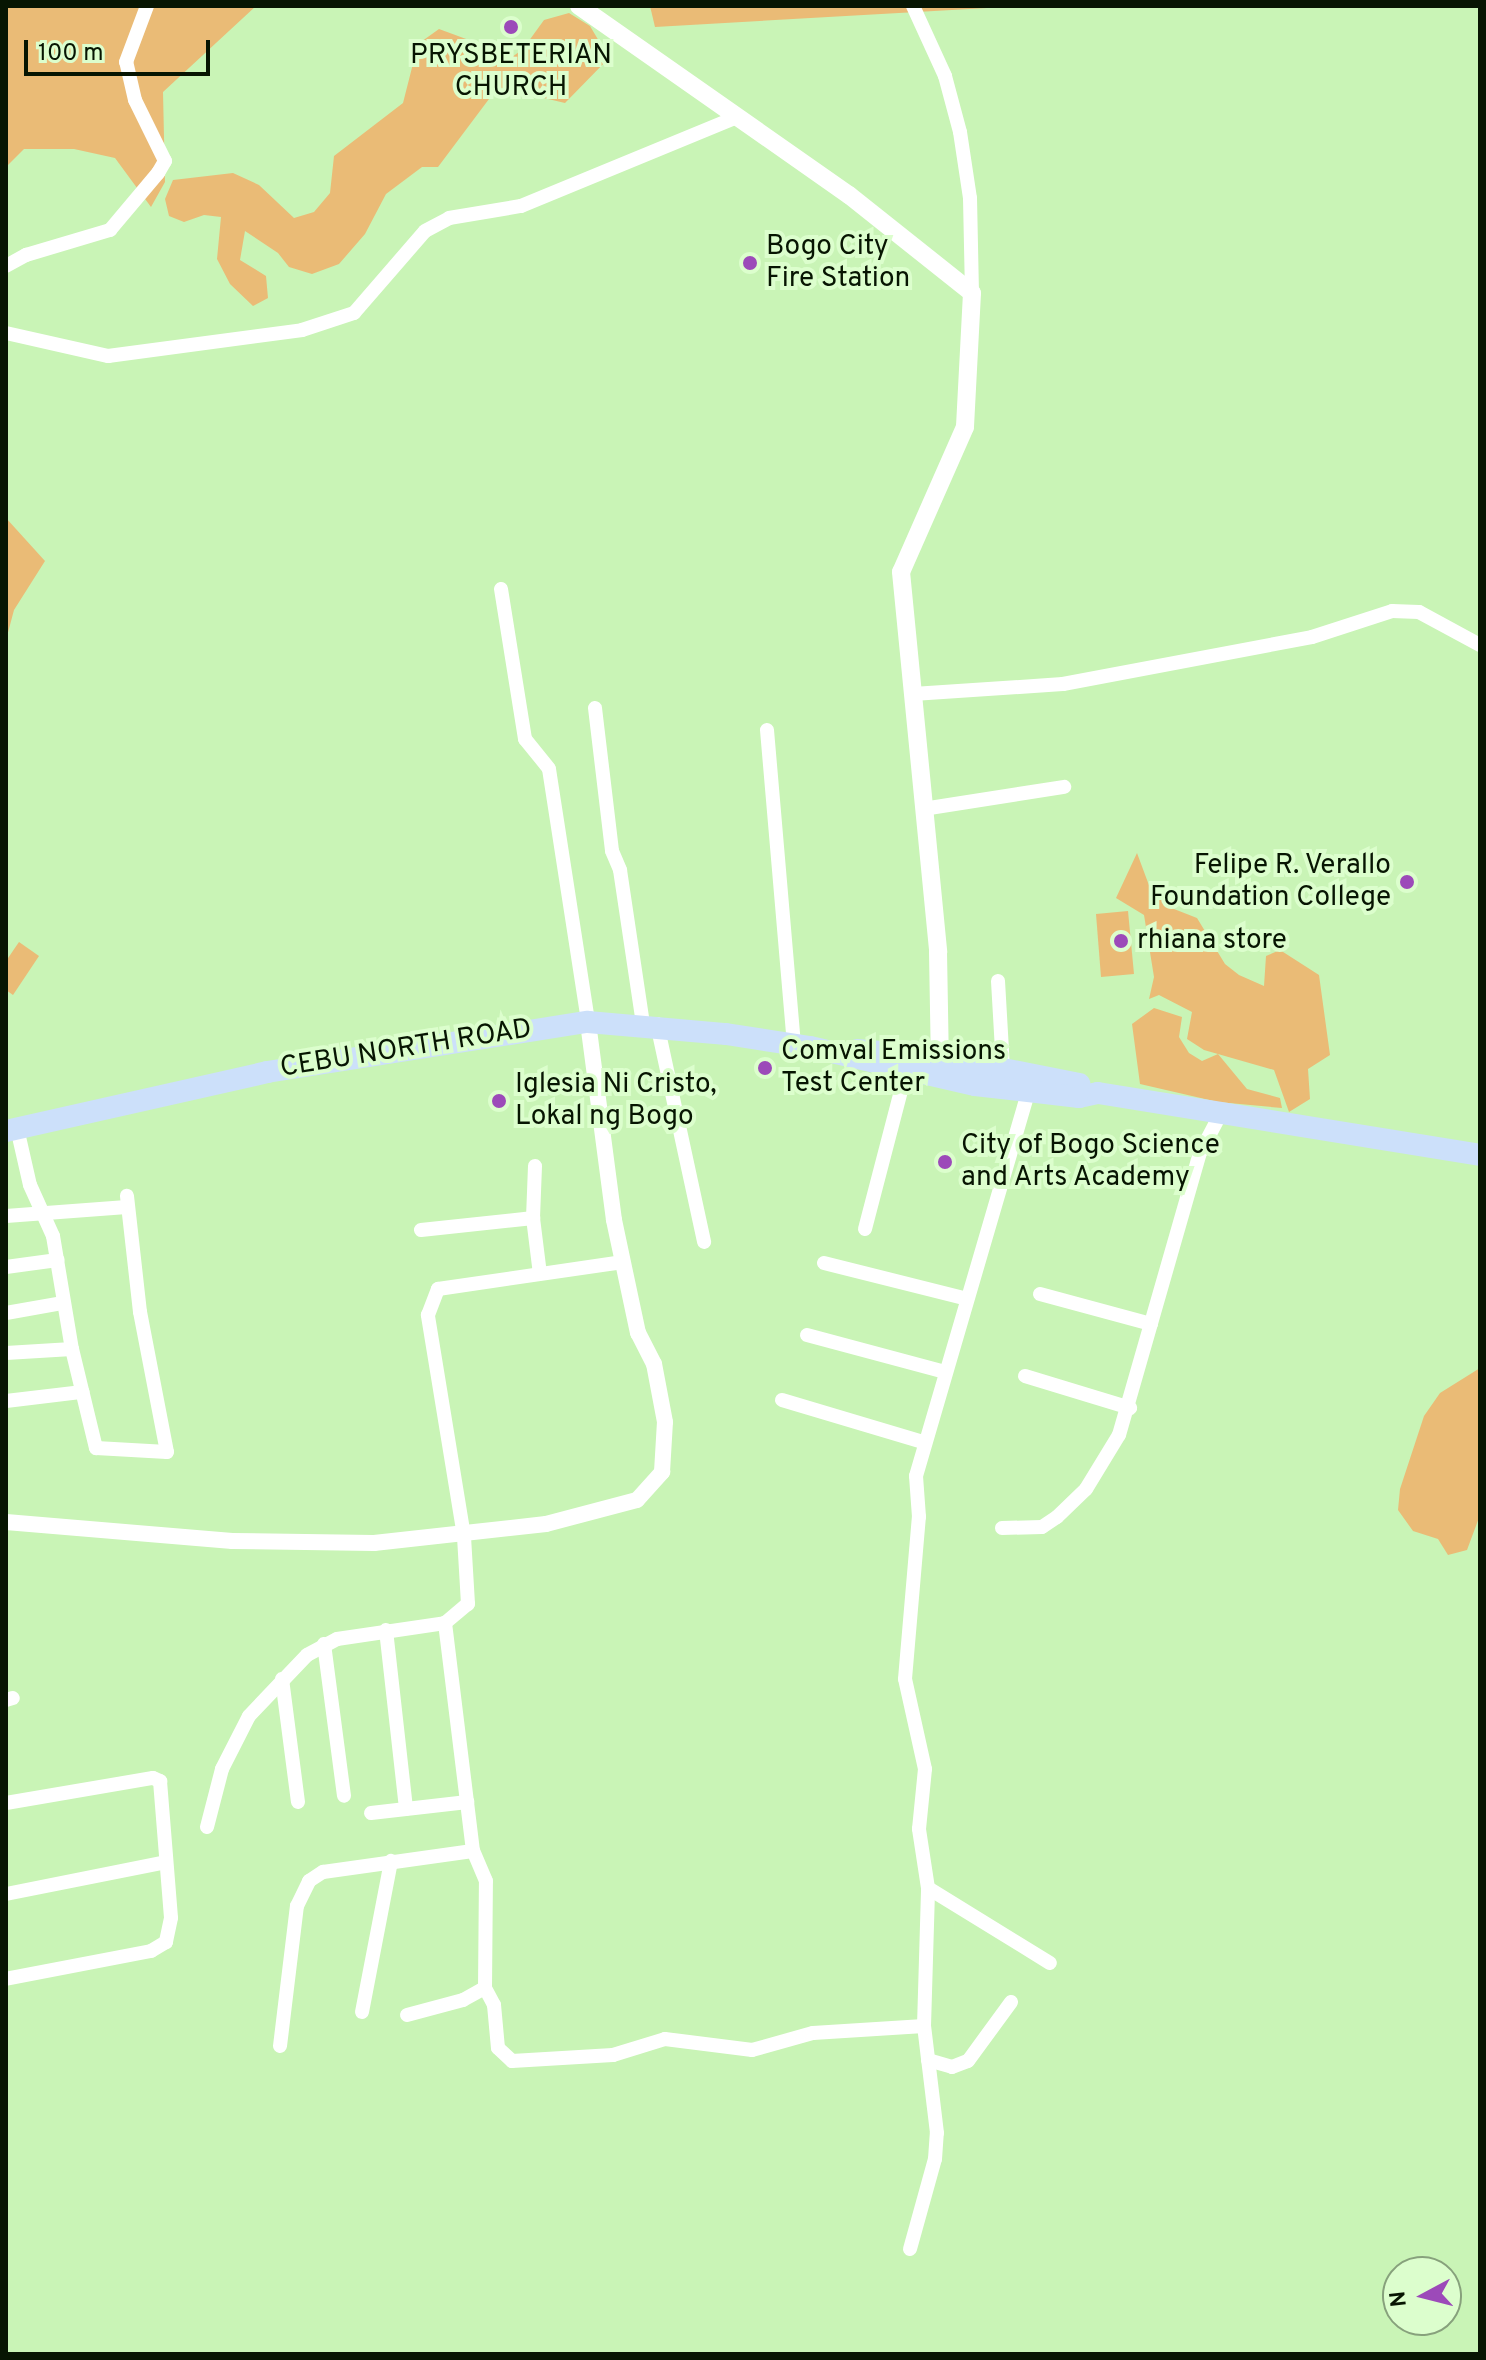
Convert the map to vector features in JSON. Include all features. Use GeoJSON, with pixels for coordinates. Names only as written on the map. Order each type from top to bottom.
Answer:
{"type":"FeatureCollection","features":[{"type":"Feature","properties":{"kind":"highway","name":"CEBU NORTH ROAD"},"geometry":{"type":"LineString","coordinates":[[12,1130],[267,1072],[588,1022],[650,1024],[802,1046],[1480,1155]]}},
{"type":"Feature","properties":{"kind":"highway","name":"CEBU NORTH ROAD"},"geometry":{"type":"LineString","coordinates":[[802,1046],[906,1072],[940,1068]]}},
{"type":"Feature","properties":{"kind":"highway","name":"CEBU NORTH ROAD"},"geometry":{"type":"LineString","coordinates":[[967,1072],[1003,1067],[1030,1083]]}},
{"type":"Feature","properties":{"kind":"main road"},"geometry":{"type":"LineString","coordinates":[[579,6],[849,195],[972,293],[965,427],[901,572],[938,952],[940,1068]]}},
{"type":"Feature","properties":{"kind":"street"},"geometry":{"type":"LineString","coordinates":[[6,266],[26,255],[110,230],[165,161],[135,100],[126,62],[147,6]]}},
{"type":"Feature","properties":{"kind":"street"},"geometry":{"type":"LineString","coordinates":[[913,6],[945,76],[960,132],[970,198],[972,293]]}},
{"type":"Feature","properties":{"kind":"street"},"geometry":{"type":"LineString","coordinates":[[6,333],[108,356],[302,330],[354,313],[425,231],[449,218],[521,206],[735,118]]}},
{"type":"Feature","properties":{"kind":"street"},"geometry":{"type":"LineString","coordinates":[[6,1522],[232,1541],[374,1543],[464,1536],[615,1509],[637,1500],[662,1472],[666,1450],[661,1389],[638,1333],[623,1262],[549,769],[525,739],[501,589]]}},
{"type":"Feature","properties":{"kind":"street"},"geometry":{"type":"LineString","coordinates":[[913,694],[1063,684],[1312,637],[1392,611],[1419,612],[1480,645]]}},
{"type":"Feature","properties":{"kind":"street"},"geometry":{"type":"LineString","coordinates":[[595,708],[612,851],[620,870],[650,1024],[704,1242]]}},
{"type":"Feature","properties":{"kind":"street"},"geometry":{"type":"LineString","coordinates":[[767,730],[802,1046]]}},
{"type":"Feature","properties":{"kind":"street"},"geometry":{"type":"LineString","coordinates":[[923,809],[1064,787]]}},
{"type":"Feature","properties":{"kind":"street"},"geometry":{"type":"LineString","coordinates":[[998,981],[1003,1067]]}},
{"type":"Feature","properties":{"kind":"street"},"geometry":{"type":"LineString","coordinates":[[865,1229],[906,1072]]}},
{"type":"Feature","properties":{"kind":"street"},"geometry":{"type":"LineString","coordinates":[[910,2249],[935,2159],[924,2026],[928,1888],[919,1829],[923,1745],[905,1679],[919,1517],[916,1476],[923,1442],[1030,1083]]}},
{"type":"Feature","properties":{"kind":"street"},"geometry":{"type":"LineString","coordinates":[[1002,1528],[1042,1527],[1057,1517],[1086,1489],[1130,1408],[1200,1153],[1221,1113]]}},
{"type":"Feature","properties":{"kind":"street"},"geometry":{"type":"LineString","coordinates":[[6,1216],[44,1211],[127,1202],[167,1452],[96,1448],[72,1349],[58,1260],[44,1211],[30,1185],[12,1130]]}},
{"type":"Feature","properties":{"kind":"street"},"geometry":{"type":"LineString","coordinates":[[535,1166],[533,1218],[540,1274]]}},
{"type":"Feature","properties":{"kind":"street"},"geometry":{"type":"LineString","coordinates":[[421,1230],[533,1218]]}},
{"type":"Feature","properties":{"kind":"street"},"geometry":{"type":"LineString","coordinates":[[6,1267],[58,1260]]}},
{"type":"Feature","properties":{"kind":"street"},"geometry":{"type":"LineString","coordinates":[[207,1827],[222,1769],[249,1716],[282,1679],[324,1644],[386,1630],[445,1623],[468,1604],[464,1536],[445,1436],[430,1300],[438,1289],[623,1262]]}},
{"type":"Feature","properties":{"kind":"street"},"geometry":{"type":"LineString","coordinates":[[824,1263],[967,1299]]}},
{"type":"Feature","properties":{"kind":"street"},"geometry":{"type":"LineString","coordinates":[[1040,1294],[1151,1324]]}},
{"type":"Feature","properties":{"kind":"street"},"geometry":{"type":"LineString","coordinates":[[6,1313],[63,1303]]}},
{"type":"Feature","properties":{"kind":"street"},"geometry":{"type":"LineString","coordinates":[[807,1335],[945,1372]]}},
{"type":"Feature","properties":{"kind":"street"},"geometry":{"type":"LineString","coordinates":[[6,1353],[72,1349]]}},
{"type":"Feature","properties":{"kind":"street"},"geometry":{"type":"LineString","coordinates":[[1025,1376],[1130,1408]]}},
{"type":"Feature","properties":{"kind":"street"},"geometry":{"type":"LineString","coordinates":[[6,1401],[82,1392]]}},
{"type":"Feature","properties":{"kind":"street"},"geometry":{"type":"LineString","coordinates":[[782,1400],[923,1442]]}},
{"type":"Feature","properties":{"kind":"street"},"geometry":{"type":"LineString","coordinates":[[445,1623],[473,1851],[486,1881],[485,1988],[494,2005],[498,2048],[512,2061],[613,2055],[665,2039],[752,2050],[813,2033],[924,2026]]}},
{"type":"Feature","properties":{"kind":"street"},"geometry":{"type":"LineString","coordinates":[[386,1630],[406,1809]]}},
{"type":"Feature","properties":{"kind":"street"},"geometry":{"type":"LineString","coordinates":[[324,1644],[344,1796]]}},
{"type":"Feature","properties":{"kind":"street"},"geometry":{"type":"LineString","coordinates":[[282,1679],[298,1802]]}},
{"type":"Feature","properties":{"kind":"street"},"geometry":{"type":"LineString","coordinates":[[6,1803],[153,1778],[164,1787],[171,1918],[166,1942],[114,1960],[6,1979]]}},
{"type":"Feature","properties":{"kind":"street"},"geometry":{"type":"LineString","coordinates":[[371,1813],[467,1802]]}},
{"type":"Feature","properties":{"kind":"street"},"geometry":{"type":"LineString","coordinates":[[280,2046],[300,1892],[323,1872],[473,1851]]}},
{"type":"Feature","properties":{"kind":"street"},"geometry":{"type":"LineString","coordinates":[[362,2012],[391,1861]]}},
{"type":"Feature","properties":{"kind":"street"},"geometry":{"type":"LineString","coordinates":[[6,1894],[166,1862]]}},
{"type":"Feature","properties":{"kind":"street"},"geometry":{"type":"LineString","coordinates":[[928,1888],[1050,1963]]}},
{"type":"Feature","properties":{"kind":"street"},"geometry":{"type":"LineString","coordinates":[[407,2015],[463,2000],[485,1988]]}},
{"type":"Feature","properties":{"kind":"street"},"geometry":{"type":"LineString","coordinates":[[928,2060],[952,2067],[968,2061],[1011,2002]]}},
{"type":"Feature","properties":{"kind":"shaded area"},"geometry":{"type":"Polygon","coordinates":[[[6,6],[256,6],[163,92],[165,182],[151,207],[115,158],[74,149],[24,149],[6,167],[6,6]]]}},
{"type":"Feature","properties":{"kind":"shaded area"},"geometry":{"type":"Polygon","coordinates":[[[650,6],[1021,6],[655,27],[650,6]]]}},
{"type":"Feature","properties":{"kind":"shaded area"},"geometry":{"type":"Polygon","coordinates":[[[569,13],[590,26],[609,58],[565,103],[498,87],[438,167],[422,167],[386,194],[365,234],[339,264],[312,274],[289,267],[278,253],[245,231],[240,260],[266,276],[268,298],[253,306],[230,284],[217,259],[221,217],[204,215],[184,222],[169,216],[165,199],[173,180],[233,173],[259,185],[294,218],[314,212],[330,193],[334,156],[403,103],[418,44],[439,29],[477,43],[504,63],[523,49],[544,20],[569,13]]]}},
{"type":"Feature","properties":{"kind":"shaded area"},"geometry":{"type":"Polygon","coordinates":[[[6,518],[45,561],[14,610],[6,640],[6,518]]]}},
{"type":"Feature","properties":{"kind":"shaded area"},"geometry":{"type":"Polygon","coordinates":[[[1137,853],[1150,888],[1174,909],[1197,918],[1225,964],[1239,975],[1264,986],[1266,956],[1280,950],[1319,975],[1330,1055],[1308,1069],[1310,1099],[1289,1112],[1274,1070],[1204,1050],[1187,1039],[1192,1012],[1159,995],[1149,999],[1154,977],[1144,915],[1116,898],[1137,853]]]}},
{"type":"Feature","properties":{"kind":"shaded area"},"geometry":{"type":"Polygon","coordinates":[[[1128,911],[1134,974],[1101,977],[1096,914],[1128,911]]]}},
{"type":"Feature","properties":{"kind":"shaded area"},"geometry":{"type":"Polygon","coordinates":[[[19,942],[39,956],[13,995],[6,990],[6,961],[19,942]]]}},
{"type":"Feature","properties":{"kind":"shaded area"},"geometry":{"type":"Polygon","coordinates":[[[1154,1008],[1182,1017],[1179,1037],[1189,1053],[1202,1061],[1218,1054],[1247,1089],[1280,1098],[1282,1108],[1218,1102],[1140,1084],[1132,1024],[1154,1008]]]}},
{"type":"Feature","properties":{"kind":"shaded area"},"geometry":{"type":"Polygon","coordinates":[[[1480,1368],[1480,1515],[1467,1550],[1448,1555],[1438,1539],[1413,1531],[1398,1510],[1400,1489],[1424,1416],[1440,1393],[1480,1368]]]}},
{"type":"Feature","properties":{"kind":"place","name":"PRYSBETERIAN CHURCH"},"geometry":{"type":"Point","coordinates":[511,27]}},
{"type":"Feature","properties":{"kind":"place","name":"Bogo City Fire Station"},"geometry":{"type":"Point","coordinates":[750,263]}},
{"type":"Feature","properties":{"kind":"place","name":"Felipe R. Verallo Foundation College"},"geometry":{"type":"Point","coordinates":[1407,882]}},
{"type":"Feature","properties":{"kind":"place","name":"rhiana store"},"geometry":{"type":"Point","coordinates":[1121,941]}},
{"type":"Feature","properties":{"kind":"place","name":"Comval Emissions Test Center"},"geometry":{"type":"Point","coordinates":[765,1068]}},
{"type":"Feature","properties":{"kind":"place","name":"Iglesia Ni Cristo, Lokal ng Bogo"},"geometry":{"type":"Point","coordinates":[499,1101]}},
{"type":"Feature","properties":{"kind":"place","name":"City of Bogo Science and Arts Academy"},"geometry":{"type":"Point","coordinates":[945,1162]}}]}
